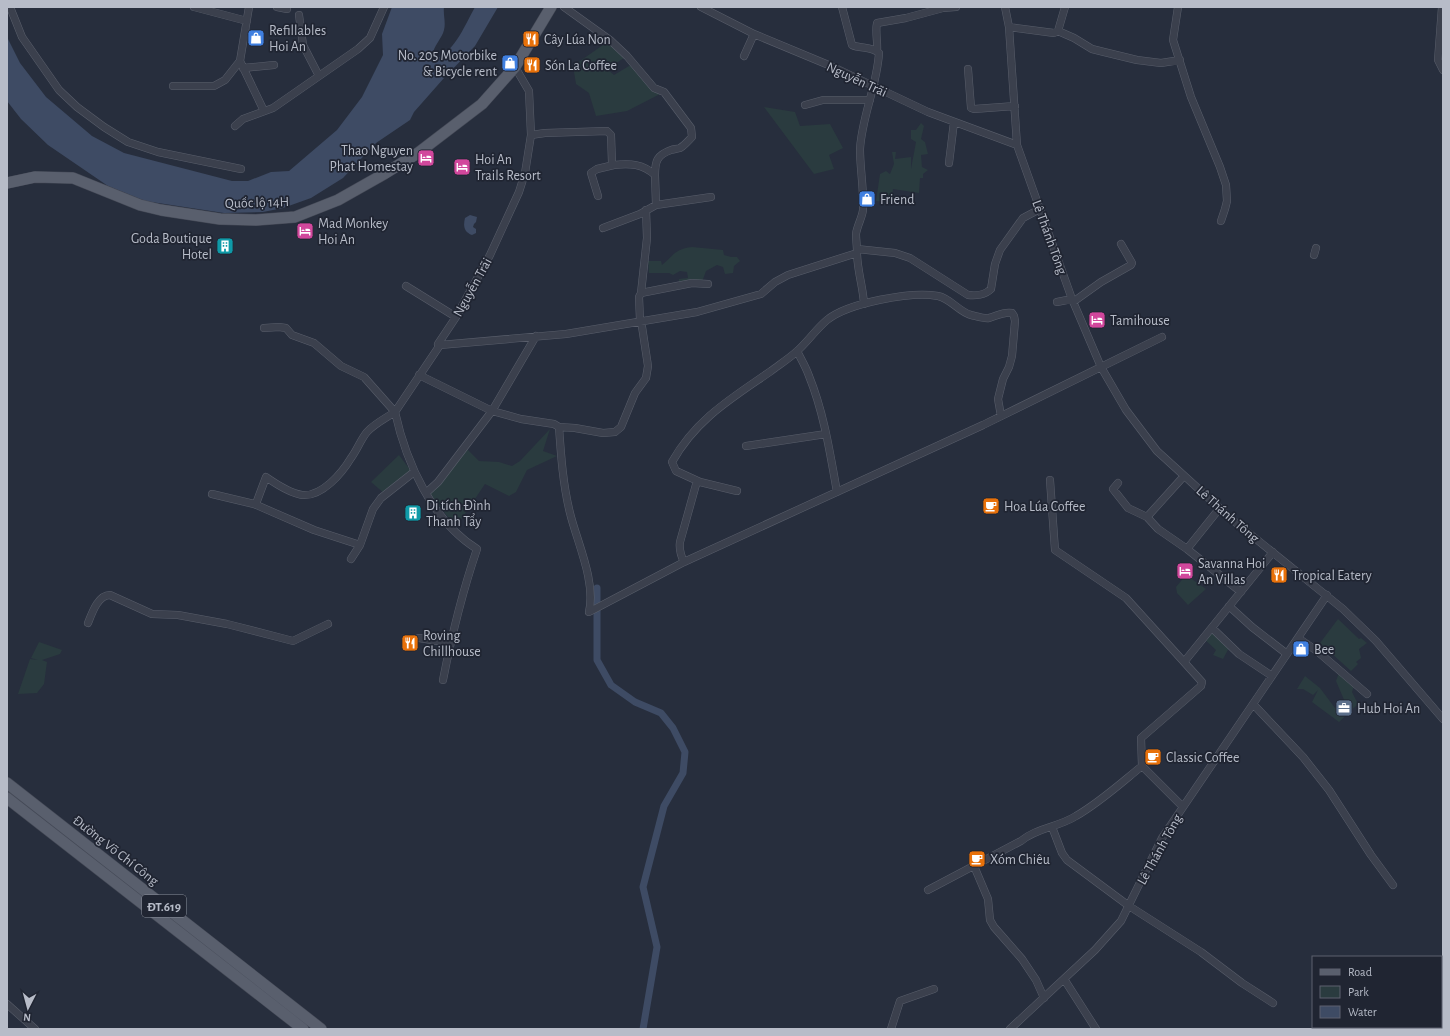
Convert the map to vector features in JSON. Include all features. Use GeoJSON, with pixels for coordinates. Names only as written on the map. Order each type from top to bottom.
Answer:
{"type":"FeatureCollection","features":[{"type":"Feature","properties":{"kind":"main road","name":"Quốc lộ 14H"},"geometry":{"type":"LineString","coordinates":[[7,183],[35,177],[73,178],[140,205],[161,210],[220,219],[256,220],[295,217],[338,200],[418,153],[482,104],[515,68],[551,7]]}},
{"type":"Feature","properties":{"kind":"main road","name":"Đường Võ Chí Công"},"geometry":{"type":"LineString","coordinates":[[7,783],[321,1029]]}},
{"type":"Feature","properties":{"kind":"main road","name":"Đường Võ Chí Công"},"geometry":{"type":"LineString","coordinates":[[7,798],[303,1029]]}},
{"type":"Feature","properties":{"kind":"street"},"geometry":{"type":"LineString","coordinates":[[10,7],[22,37],[59,90],[77,107],[104,127],[128,142],[158,152],[241,170]]}},
{"type":"Feature","properties":{"kind":"street"},"geometry":{"type":"LineString","coordinates":[[194,7],[247,21]]}},
{"type":"Feature","properties":{"kind":"street"},"geometry":{"type":"LineString","coordinates":[[173,86],[214,86],[225,80],[240,61],[249,7]]}},
{"type":"Feature","properties":{"kind":"street"},"geometry":{"type":"LineString","coordinates":[[277,7],[287,9]]}},
{"type":"Feature","properties":{"kind":"street"},"geometry":{"type":"LineString","coordinates":[[235,126],[243,119],[272,108],[366,43],[370,38],[384,7]]}},
{"type":"Feature","properties":{"kind":"street"},"geometry":{"type":"LineString","coordinates":[[564,7],[610,40],[627,56],[654,88],[664,92],[691,128],[692,137],[684,145],[679,149],[664,153],[655,163],[656,205]]}},
{"type":"Feature","properties":{"kind":"street","name":"Nguyễn Trãi"},"geometry":{"type":"LineString","coordinates":[[701,7],[754,34],[830,66],[928,112],[1017,145]]}},
{"type":"Feature","properties":{"kind":"street"},"geometry":{"type":"LineString","coordinates":[[842,7],[852,45],[874,49],[877,51]]}},
{"type":"Feature","properties":{"kind":"street"},"geometry":{"type":"LineString","coordinates":[[864,304],[856,234],[862,211],[863,187],[860,148],[874,87],[879,52],[877,51],[877,23],[906,18],[943,8],[956,7]]}},
{"type":"Feature","properties":{"kind":"street","name":"Lê Thánh Tông"},"geometry":{"type":"LineString","coordinates":[[1005,7],[1009,27],[1017,145],[1072,301],[1102,366],[1126,410],[1157,451],[1219,509],[1327,596],[1162,838],[1121,921],[1095,950],[1010,1029]]}},
{"type":"Feature","properties":{"kind":"street"},"geometry":{"type":"LineString","coordinates":[[1058,31],[1065,7]]}},
{"type":"Feature","properties":{"kind":"street"},"geometry":{"type":"LineString","coordinates":[[1178,7],[1173,40],[1191,98],[1226,185],[1227,200],[1221,221]]}},
{"type":"Feature","properties":{"kind":"street"},"geometry":{"type":"LineString","coordinates":[[1442,7],[1438,60],[1443,70]]}},
{"type":"Feature","properties":{"kind":"street"},"geometry":{"type":"LineString","coordinates":[[299,15],[303,45],[319,76]]}},
{"type":"Feature","properties":{"kind":"street"},"geometry":{"type":"LineString","coordinates":[[1009,27],[1054,33],[1058,31],[1074,38],[1092,49],[1137,60],[1161,63],[1180,60]]}},
{"type":"Feature","properties":{"kind":"street"},"geometry":{"type":"LineString","coordinates":[[744,56],[754,34]]}},
{"type":"Feature","properties":{"kind":"street"},"geometry":{"type":"LineString","coordinates":[[240,61],[264,111]]}},
{"type":"Feature","properties":{"kind":"street"},"geometry":{"type":"LineString","coordinates":[[243,68],[274,65]]}},
{"type":"Feature","properties":{"kind":"street","name":"Nguyễn Trãi"},"geometry":{"type":"LineString","coordinates":[[395,412],[440,345],[438,344],[456,317],[490,255],[519,192],[525,173],[531,135],[529,91],[515,68]]}},
{"type":"Feature","properties":{"kind":"street"},"geometry":{"type":"LineString","coordinates":[[968,69],[971,108],[1015,106]]}},
{"type":"Feature","properties":{"kind":"street"},"geometry":{"type":"LineString","coordinates":[[805,105],[823,100],[870,100]]}},
{"type":"Feature","properties":{"kind":"street"},"geometry":{"type":"LineString","coordinates":[[949,163],[954,122]]}},
{"type":"Feature","properties":{"kind":"street"},"geometry":{"type":"LineString","coordinates":[[531,135],[607,131],[610,135],[612,163],[614,165]]}},
{"type":"Feature","properties":{"kind":"street"},"geometry":{"type":"LineString","coordinates":[[598,196],[591,173],[597,169],[614,165],[640,166],[647,168],[655,175]]}},
{"type":"Feature","properties":{"kind":"street"},"geometry":{"type":"LineString","coordinates":[[603,228],[640,214],[656,205],[711,197]]}},
{"type":"Feature","properties":{"kind":"street"},"geometry":{"type":"LineString","coordinates":[[440,345],[566,334],[641,320],[697,312],[762,294],[775,282],[788,275],[857,251],[895,253],[910,258],[968,296],[977,295],[988,292],[991,289],[995,264],[1000,250],[1023,218],[1040,209]]}},
{"type":"Feature","properties":{"kind":"street"},"geometry":{"type":"LineString","coordinates":[[419,375],[492,411],[521,419],[554,424],[559,427],[603,433],[615,432],[621,427],[635,393],[646,378],[648,366],[639,297],[641,293],[647,238],[646,210]]}},
{"type":"Feature","properties":{"kind":"street"},"geometry":{"type":"LineString","coordinates":[[1057,302],[1072,301],[1131,265],[1132,263],[1121,244]]}},
{"type":"Feature","properties":{"kind":"street"},"geometry":{"type":"LineString","coordinates":[[641,293],[692,283],[708,284]]}},
{"type":"Feature","properties":{"kind":"street"},"geometry":{"type":"LineString","coordinates":[[406,286],[456,317]]}},
{"type":"Feature","properties":{"kind":"street"},"geometry":{"type":"LineString","coordinates":[[737,491],[696,481],[676,471],[672,462],[689,437],[704,420],[724,403],[748,385],[772,371],[797,351],[827,320],[864,304],[906,296],[939,296],[969,315],[988,318],[1004,313],[1012,313],[1015,321],[1012,356],[1009,367],[1003,379],[998,399],[1001,416]]}},
{"type":"Feature","properties":{"kind":"street"},"geometry":{"type":"LineString","coordinates":[[264,328],[286,328],[292,335],[314,343],[342,366],[364,377],[395,412],[398,426],[414,472],[441,517],[451,529],[477,549],[461,596],[443,680]]}},
{"type":"Feature","properties":{"kind":"street"},"geometry":{"type":"LineString","coordinates":[[426,493],[438,482],[492,411],[536,336]]}},
{"type":"Feature","properties":{"kind":"street"},"geometry":{"type":"LineString","coordinates":[[559,427],[563,478],[569,512],[590,587],[589,612],[684,562],[1001,416],[1162,337]]}},
{"type":"Feature","properties":{"kind":"street"},"geometry":{"type":"LineString","coordinates":[[797,351],[809,377],[826,434],[837,492]]}},
{"type":"Feature","properties":{"kind":"street"},"geometry":{"type":"LineString","coordinates":[[254,504],[257,501],[266,477],[296,494],[311,494],[322,489],[344,468],[367,432],[395,412]]}},
{"type":"Feature","properties":{"kind":"street"},"geometry":{"type":"LineString","coordinates":[[746,446],[826,434]]}},
{"type":"Feature","properties":{"kind":"street"},"geometry":{"type":"LineString","coordinates":[[351,559],[360,545],[373,509],[377,503],[381,498],[414,472]]}},
{"type":"Feature","properties":{"kind":"street"},"geometry":{"type":"LineString","coordinates":[[1147,517],[1184,476]]}},
{"type":"Feature","properties":{"kind":"street"},"geometry":{"type":"LineString","coordinates":[[1050,480],[1055,550],[1126,598],[1202,682],[1201,686],[1141,738],[1142,766],[1183,807]]}},
{"type":"Feature","properties":{"kind":"street"},"geometry":{"type":"LineString","coordinates":[[684,562],[680,542],[696,481]]}},
{"type":"Feature","properties":{"kind":"street"},"geometry":{"type":"LineString","coordinates":[[1118,483],[1113,489],[1128,508],[1147,517],[1158,529],[1187,549],[1241,592]]}},
{"type":"Feature","properties":{"kind":"street"},"geometry":{"type":"LineString","coordinates":[[212,494],[254,504],[314,530],[360,545]]}},
{"type":"Feature","properties":{"kind":"street"},"geometry":{"type":"LineString","coordinates":[[1187,549],[1219,509]]}},
{"type":"Feature","properties":{"kind":"street"},"geometry":{"type":"LineString","coordinates":[[1184,662],[1273,552]]}},
{"type":"Feature","properties":{"kind":"street"},"geometry":{"type":"LineString","coordinates":[[88,623],[102,597],[110,595],[152,614],[178,615],[227,624],[293,641],[328,624]]}},
{"type":"Feature","properties":{"kind":"street"},"geometry":{"type":"LineString","coordinates":[[1327,596],[1366,630],[1443,719]]}},
{"type":"Feature","properties":{"kind":"street"},"geometry":{"type":"LineString","coordinates":[[1228,606],[1287,654]]}},
{"type":"Feature","properties":{"kind":"street"},"geometry":{"type":"LineString","coordinates":[[1212,628],[1239,654],[1272,676]]}},
{"type":"Feature","properties":{"kind":"street"},"geometry":{"type":"LineString","coordinates":[[419,638],[450,643]]}},
{"type":"Feature","properties":{"kind":"street"},"geometry":{"type":"LineString","coordinates":[[1298,638],[1317,651],[1367,694]]}},
{"type":"Feature","properties":{"kind":"street"},"geometry":{"type":"LineString","coordinates":[[1253,704],[1303,757],[1329,790],[1393,885]]}},
{"type":"Feature","properties":{"kind":"street"},"geometry":{"type":"LineString","coordinates":[[928,890],[1021,841],[1028,835],[1076,817],[1142,766]]}},
{"type":"Feature","properties":{"kind":"street"},"geometry":{"type":"LineString","coordinates":[[1052,827],[1066,860],[1129,906],[1201,952],[1242,983],[1273,1003]]}},
{"type":"Feature","properties":{"kind":"street"},"geometry":{"type":"LineString","coordinates":[[974,866],[988,899],[990,920],[1036,980],[1044,998]]}},
{"type":"Feature","properties":{"kind":"street"},"geometry":{"type":"LineString","coordinates":[[1064,979],[1096,1029]]}},
{"type":"Feature","properties":{"kind":"street"},"geometry":{"type":"LineString","coordinates":[[891,1029],[900,1002],[934,989]]}},
{"type":"Feature","properties":{"kind":"street"},"geometry":{"type":"LineString","coordinates":[[7,1004],[36,1029]]}},
{"type":"Feature","properties":{"kind":"green space"},"geometry":{"type":"Polygon","coordinates":[[[610,40],[627,56],[607,69],[614,75],[634,63],[664,92],[627,111],[596,116],[589,93],[576,84],[573,66],[610,40]]]}},
{"type":"Feature","properties":{"kind":"green space"},"geometry":{"type":"Polygon","coordinates":[[[764,107],[795,112],[800,126],[830,124],[843,148],[829,155],[834,169],[814,174],[764,107]]]}},
{"type":"Feature","properties":{"kind":"green space"},"geometry":{"type":"Polygon","coordinates":[[[921,123],[924,126],[921,139],[925,142],[928,154],[921,155],[922,167],[928,170],[923,174],[923,178],[920,178],[919,193],[893,189],[891,203],[876,201],[880,174],[886,171],[890,174],[894,164],[892,152],[896,152],[895,159],[911,157],[911,169],[916,142],[911,139],[911,130],[916,130],[921,123]]]}},
{"type":"Feature","properties":{"kind":"green space"},"geometry":{"type":"Polygon","coordinates":[[[692,247],[723,250],[724,255],[737,257],[740,261],[734,266],[733,273],[725,274],[723,267],[717,265],[706,271],[702,282],[679,286],[679,279],[688,278],[687,272],[680,271],[673,275],[669,273],[649,273],[648,261],[661,261],[662,265],[678,251],[692,247]]]}},
{"type":"Feature","properties":{"kind":"green space"},"geometry":{"type":"Polygon","coordinates":[[[550,429],[543,451],[557,456],[527,470],[516,492],[509,496],[485,484],[456,527],[429,493],[464,446],[479,461],[499,462],[512,466],[520,461],[550,429]]]}},
{"type":"Feature","properties":{"kind":"green space"},"geometry":{"type":"Polygon","coordinates":[[[399,455],[411,471],[385,494],[371,482],[399,455]]]}},
{"type":"Feature","properties":{"kind":"green space"},"geometry":{"type":"Polygon","coordinates":[[[1186,575],[1206,589],[1188,605],[1177,593],[1176,587],[1186,575]]]}},
{"type":"Feature","properties":{"kind":"green space"},"geometry":{"type":"Polygon","coordinates":[[[1338,619],[1359,639],[1361,638],[1367,643],[1359,649],[1361,658],[1356,662],[1358,664],[1351,671],[1320,643],[1338,619]]]}},
{"type":"Feature","properties":{"kind":"green space"},"geometry":{"type":"Polygon","coordinates":[[[1213,626],[1230,646],[1223,659],[1213,655],[1216,650],[1203,638],[1213,626]]]}},
{"type":"Feature","properties":{"kind":"green space"},"geometry":{"type":"Polygon","coordinates":[[[39,642],[62,650],[60,654],[42,660],[47,662],[44,684],[37,693],[18,694],[30,659],[38,660],[31,658],[39,642]]]}},
{"type":"Feature","properties":{"kind":"green space"},"geometry":{"type":"Polygon","coordinates":[[[1340,670],[1354,686],[1352,692],[1358,704],[1339,722],[1312,702],[1318,690],[1313,695],[1303,689],[1297,689],[1305,676],[1320,688],[1335,708],[1345,702],[1336,681],[1340,670]]]}},
{"type":"Feature","properties":{"kind":"water"},"geometry":{"type":"Polygon","coordinates":[[[392,7],[444,7],[444,30],[433,53],[433,56],[437,58],[455,43],[475,7],[498,7],[475,46],[414,112],[410,120],[376,143],[343,178],[311,198],[283,208],[263,212],[224,213],[145,201],[108,186],[48,145],[21,119],[7,101],[7,37],[20,63],[46,97],[92,136],[124,153],[232,181],[248,181],[271,172],[289,171],[337,130],[362,97],[383,55],[382,34],[392,7]]]}},
{"type":"Feature","properties":{"kind":"water"},"geometry":{"type":"Polygon","coordinates":[[[470,215],[477,217],[473,227],[476,229],[476,233],[472,235],[467,232],[464,226],[465,218],[470,215]]]}},
{"type":"Feature","properties":{"kind":"waterway"},"geometry":{"type":"LineString","coordinates":[[597,588],[597,660],[611,685],[635,702],[661,713],[673,728],[685,752],[683,773],[664,806],[643,887],[657,947],[643,1029]]}},
{"type":"Feature","properties":{"kind":"place","name":"Refillables Hoi An"},"geometry":{"type":"Point","coordinates":[256,38]}},
{"type":"Feature","properties":{"kind":"place","name":"Cây Lúa Non"},"geometry":{"type":"Point","coordinates":[531,39]}},
{"type":"Feature","properties":{"kind":"place","name":"No. 205 Motorbike & Bicycle rent"},"geometry":{"type":"Point","coordinates":[510,63]}},
{"type":"Feature","properties":{"kind":"place","name":"Són La Coffee"},"geometry":{"type":"Point","coordinates":[532,65]}},
{"type":"Feature","properties":{"kind":"place","name":"Thao Nguyen Phat Homestay"},"geometry":{"type":"Point","coordinates":[426,158]}},
{"type":"Feature","properties":{"kind":"place","name":"Hoi An Trails Resort"},"geometry":{"type":"Point","coordinates":[462,167]}},
{"type":"Feature","properties":{"kind":"place","name":"Friend"},"geometry":{"type":"Point","coordinates":[867,199]}},
{"type":"Feature","properties":{"kind":"place","name":"Mad Monkey Hoi An"},"geometry":{"type":"Point","coordinates":[305,231]}},
{"type":"Feature","properties":{"kind":"place","name":"Goda Boutique Hotel"},"geometry":{"type":"Point","coordinates":[225,246]}},
{"type":"Feature","properties":{"kind":"place","name":"Tamihouse"},"geometry":{"type":"Point","coordinates":[1097,320]}},
{"type":"Feature","properties":{"kind":"place","name":"Hoa Lúa Coffee"},"geometry":{"type":"Point","coordinates":[991,506]}},
{"type":"Feature","properties":{"kind":"place","name":"Di tích Đình Thanh Tẩy"},"geometry":{"type":"Point","coordinates":[413,513]}},
{"type":"Feature","properties":{"kind":"place","name":"Savanna Hoi An Villas"},"geometry":{"type":"Point","coordinates":[1185,571]}},
{"type":"Feature","properties":{"kind":"place","name":"Tropical Eatery"},"geometry":{"type":"Point","coordinates":[1279,575]}},
{"type":"Feature","properties":{"kind":"place","name":"Roving Chillhouse"},"geometry":{"type":"Point","coordinates":[410,643]}},
{"type":"Feature","properties":{"kind":"place","name":"Bee"},"geometry":{"type":"Point","coordinates":[1301,649]}},
{"type":"Feature","properties":{"kind":"place","name":"Hub Hoi An"},"geometry":{"type":"Point","coordinates":[1344,708]}},
{"type":"Feature","properties":{"kind":"place","name":"Classic Coffee"},"geometry":{"type":"Point","coordinates":[1153,757]}},
{"type":"Feature","properties":{"kind":"place","name":"Xóm Chiêu"},"geometry":{"type":"Point","coordinates":[977,859]}}]}
